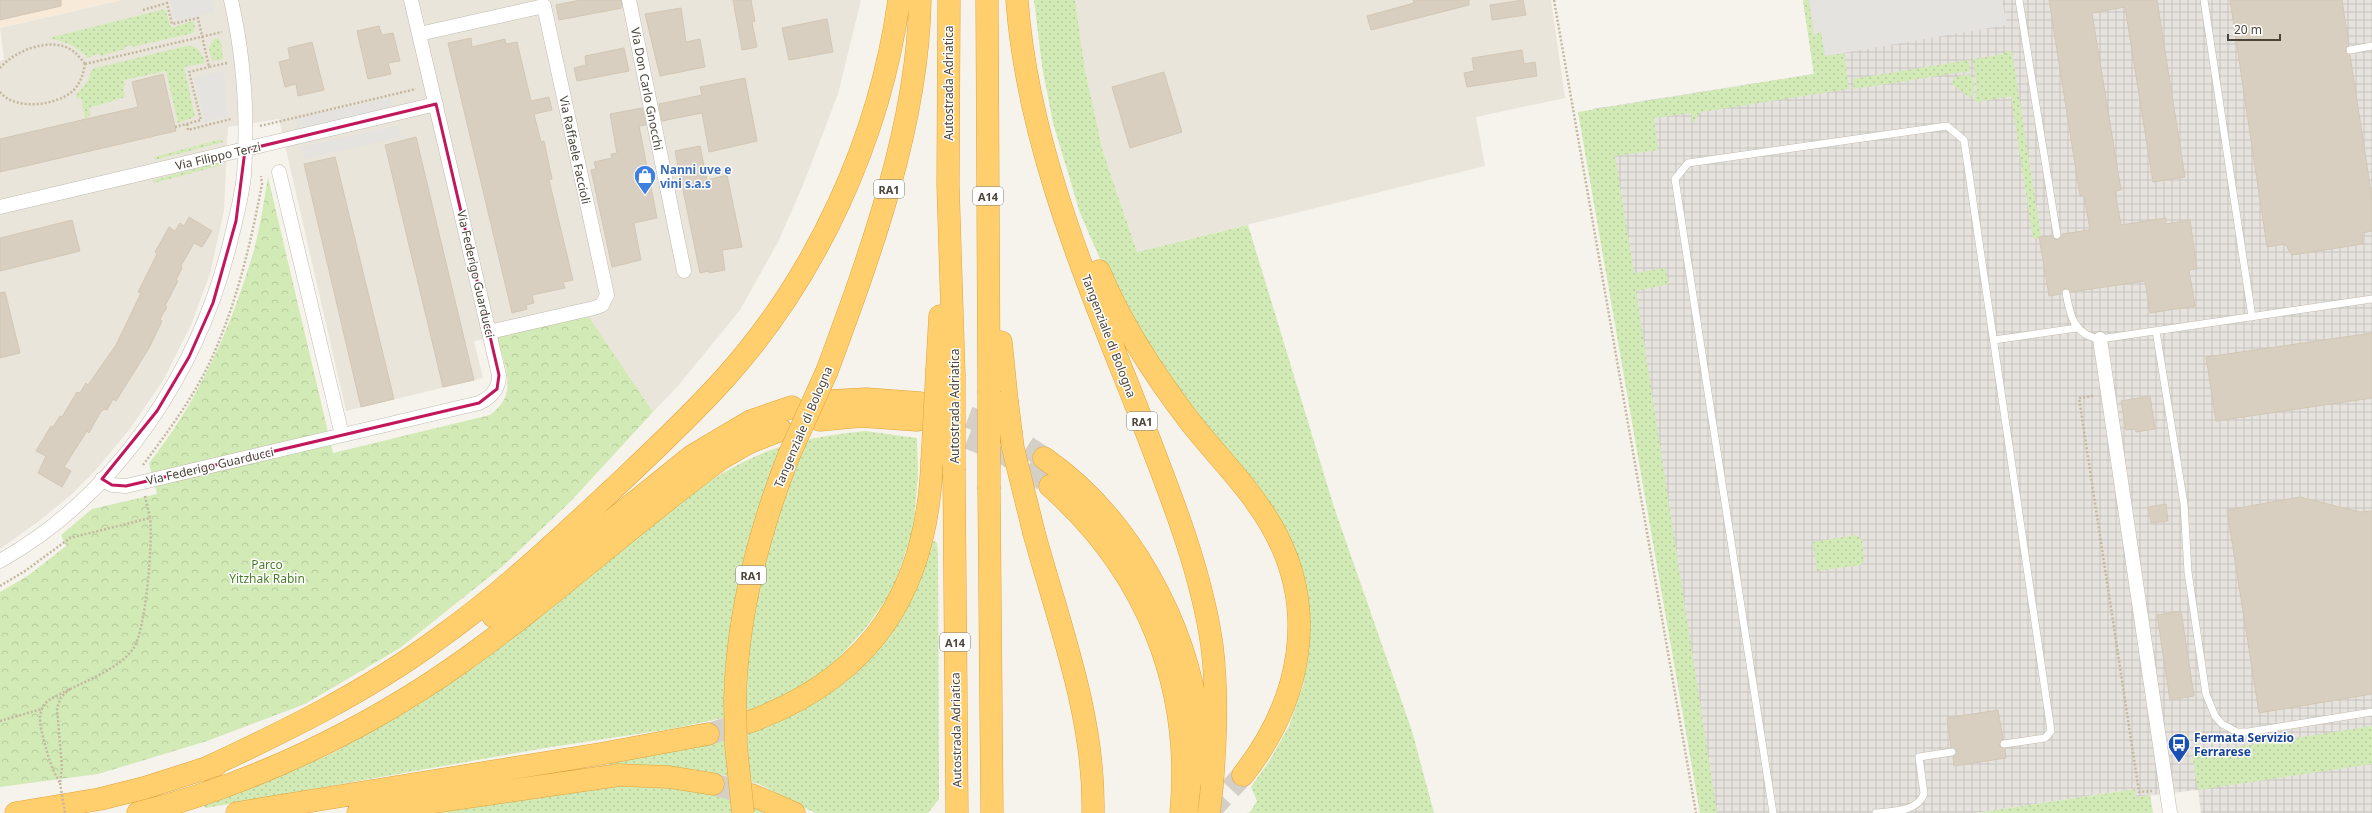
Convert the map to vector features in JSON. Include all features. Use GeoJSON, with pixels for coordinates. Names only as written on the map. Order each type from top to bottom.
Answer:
{"type":"FeatureCollection","features":[{"type":"Feature","properties":{"kind":"highway"},"geometry":{"type":"LineString","coordinates":[[202,770],[329,707],[403,663],[439,639],[548,550],[672,432],[725,378],[791,290],[808,262],[842,196],[867,131],[885,71],[899,0]]}},
{"type":"Feature","properties":{"kind":"highway","name":"Tangenziale di Bologna"},"geometry":{"type":"LineString","coordinates":[[747,804],[736,746],[736,669],[747,592],[760,539],[789,455],[827,371],[881,217],[895,163],[914,66],[920,0]]}},
{"type":"Feature","properties":{"kind":"highway","name":"Autostrada Adriatica"},"geometry":{"type":"LineString","coordinates":[[949,0],[945,372],[954,471],[957,813]]}},
{"type":"Feature","properties":{"kind":"highway","name":"A14"},"geometry":{"type":"LineString","coordinates":[[987,0],[988,212],[998,396],[989,489],[992,813]]}},
{"type":"Feature","properties":{"kind":"highway","name":"Tangenziale di Bologna"},"geometry":{"type":"LineString","coordinates":[[1017,0],[1019,28],[1042,144],[1072,241],[1160,465],[1199,586],[1212,646],[1217,725],[1212,786],[1197,811]]}},
{"type":"Feature","properties":{"kind":"highway"},"geometry":{"type":"LineString","coordinates":[[1026,65],[1075,210],[1108,293],[1155,374],[1192,424],[1229,467],[1271,524],[1283,548],[1293,578],[1298,609],[1300,639],[1288,699],[1274,729],[1243,775]]}},
{"type":"Feature","properties":{"kind":"highway"},"geometry":{"type":"LineString","coordinates":[[749,722],[775,713],[822,686],[853,661],[887,621],[905,590],[918,559],[926,523],[932,462],[945,372]]}},
{"type":"Feature","properties":{"kind":"highway"},"geometry":{"type":"LineString","coordinates":[[998,396],[1080,700],[1093,771],[1093,813]]}},
{"type":"Feature","properties":{"kind":"highway"},"geometry":{"type":"LineString","coordinates":[[16,813],[100,800],[202,770],[245,755],[360,706],[421,669],[485,622],[692,456],[751,421],[792,407]]}},
{"type":"Feature","properties":{"kind":"highway"},"geometry":{"type":"LineString","coordinates":[[824,410],[861,416],[918,411]]}},
{"type":"Feature","properties":{"kind":"highway"},"geometry":{"type":"LineString","coordinates":[[138,813],[217,790],[268,770],[343,733],[409,696],[460,663],[722,458],[748,443],[782,430]]}},
{"type":"Feature","properties":{"kind":"highway"},"geometry":{"type":"LineString","coordinates":[[1044,458],[1081,488],[1103,512],[1139,561],[1167,610],[1180,641],[1193,690],[1199,725],[1197,811]]}},
{"type":"Feature","properties":{"kind":"highway"},"geometry":{"type":"LineString","coordinates":[[1050,486],[1092,526],[1111,550],[1144,605],[1160,640],[1175,690],[1183,741],[1197,811]]}},
{"type":"Feature","properties":{"kind":"highway"},"geometry":{"type":"LineString","coordinates":[[237,813],[600,754],[708,734]]}},
{"type":"Feature","properties":{"kind":"highway"},"geometry":{"type":"LineString","coordinates":[[358,813],[619,775],[670,777],[713,784]]}},
{"type":"Feature","properties":{"kind":"highway"},"geometry":{"type":"LineString","coordinates":[[747,804],[794,813]]}},
{"type":"Feature","properties":{"kind":"street"},"geometry":{"type":"LineString","coordinates":[[0,561],[63,516],[102,479],[157,411],[189,357],[213,303],[229,250],[240,196],[245,150],[245,89],[238,32],[231,0]]}},
{"type":"Feature","properties":{"kind":"street","name":"Via Federigo Guarducci"},"geometry":{"type":"LineString","coordinates":[[102,479],[112,486],[126,486],[486,400],[493,395],[499,382],[490,332],[411,0]]}},
{"type":"Feature","properties":{"kind":"street","name":"Via Don Carlo Gnocchi"},"geometry":{"type":"LineString","coordinates":[[629,0],[684,271]]}},
{"type":"Feature","properties":{"kind":"street","name":"Via Raffaele Faccioli"},"geometry":{"type":"LineString","coordinates":[[419,34],[544,6],[607,295],[602,305],[594,308],[490,332]]}},
{"type":"Feature","properties":{"kind":"street","name":"Via Filippo Terzi"},"geometry":{"type":"LineString","coordinates":[[0,207],[436,104]]}},
{"type":"Feature","properties":{"kind":"street"},"geometry":{"type":"LineString","coordinates":[[279,172],[342,435]]}},
{"type":"Feature","properties":{"kind":"street"},"geometry":{"type":"LineString","coordinates":[[2100,339],[2170,813]]}},
{"type":"Feature","properties":{"kind":"lane"},"geometry":{"type":"LineString","coordinates":[[2019,0],[2057,235]]}},
{"type":"Feature","properties":{"kind":"lane"},"geometry":{"type":"LineString","coordinates":[[2204,0],[2252,316]]}},
{"type":"Feature","properties":{"kind":"lane"},"geometry":{"type":"LineString","coordinates":[[2350,50],[2372,46]]}},
{"type":"Feature","properties":{"kind":"lane"},"geometry":{"type":"LineString","coordinates":[[1773,813],[1675,179],[1688,163],[1947,126],[1964,140],[2051,731],[2045,738],[2004,744]]}},
{"type":"Feature","properties":{"kind":"lane"},"geometry":{"type":"LineString","coordinates":[[2066,293],[2072,320],[2077,328],[2091,338],[2100,339],[2372,299]]}},
{"type":"Feature","properties":{"kind":"lane"},"geometry":{"type":"LineString","coordinates":[[1994,340],[2077,328]]}},
{"type":"Feature","properties":{"kind":"lane"},"geometry":{"type":"LineString","coordinates":[[2156,331],[2184,504],[2188,572],[2204,684],[2216,716],[2229,729],[2248,732],[2372,712]]}},
{"type":"Feature","properties":{"kind":"lane"},"geometry":{"type":"LineString","coordinates":[[1876,813],[1914,806],[1922,800],[1924,794],[1919,757],[1952,752]]}},
{"type":"Feature","properties":{"kind":"path"},"geometry":{"type":"LineString","coordinates":[[1554,0],[1696,813]]}},
{"type":"Feature","properties":{"kind":"path"},"geometry":{"type":"LineString","coordinates":[[143,10],[167,2],[172,24],[198,18],[209,67]]}},
{"type":"Feature","properties":{"kind":"path"},"geometry":{"type":"LineString","coordinates":[[85,64],[222,32]]}},
{"type":"Feature","properties":{"kind":"path"},"geometry":{"type":"LineString","coordinates":[[0,68],[8,58],[34,46],[62,46],[74,52],[85,64]]}},
{"type":"Feature","properties":{"kind":"path"},"geometry":{"type":"LineString","coordinates":[[176,127],[201,120],[189,72],[227,62]]}},
{"type":"Feature","properties":{"kind":"path"},"geometry":{"type":"LineString","coordinates":[[0,92],[6,99],[20,104],[48,103],[73,90],[81,80],[85,64]]}},
{"type":"Feature","properties":{"kind":"path"},"geometry":{"type":"LineString","coordinates":[[256,127],[416,89],[414,82]]}},
{"type":"Feature","properties":{"kind":"path"},"geometry":{"type":"LineString","coordinates":[[187,124],[188,130],[231,119]]}},
{"type":"Feature","properties":{"kind":"path"},"geometry":{"type":"LineString","coordinates":[[2108,394],[2079,398],[2139,792],[2152,790],[2153,798]]}},
{"type":"Feature","properties":{"kind":"path"},"geometry":{"type":"LineString","coordinates":[[60,783],[52,770],[42,732],[40,720],[42,709],[51,698],[119,663],[129,655],[137,643],[142,617],[151,537],[150,518]]}},
{"type":"Feature","properties":{"kind":"path"},"geometry":{"type":"LineString","coordinates":[[65,813],[60,783],[62,768],[58,705],[64,694],[70,689]]}},
{"type":"Feature","properties":{"kind":"path"},"geometry":{"type":"LineString","coordinates":[[0,721],[42,709]]}},
{"type":"Feature","properties":{"kind":"highlighted area"},"geometry":{"type":"Polygon","coordinates":[[[436,104],[499,375],[497,389],[479,403],[126,486],[112,485],[102,479],[157,411],[189,357],[213,303],[236,221],[245,150],[436,104]]]}},
{"type":"Feature","properties":{"kind":"shaded area"},"geometry":{"type":"Polygon","coordinates":[[[0,0],[122,0],[0,28],[0,0]]]}},
{"type":"Feature","properties":{"kind":"shaded area"},"geometry":{"type":"Polygon","coordinates":[[[122,0],[861,0],[838,94],[803,185],[778,242],[740,310],[678,386],[653,412],[589,317],[474,341],[483,378],[346,411],[279,119],[228,127],[224,211],[210,274],[191,325],[164,379],[129,430],[94,472],[72,494],[39,521],[0,549],[0,61],[4,59],[0,28],[122,0]]]}},
{"type":"Feature","properties":{"kind":"shaded area"},"geometry":{"type":"Polygon","coordinates":[[[170,0],[211,0],[214,12],[175,21],[170,0]]]}},
{"type":"Feature","properties":{"kind":"shaded area"},"geometry":{"type":"Polygon","coordinates":[[[1075,0],[1551,0],[1565,98],[1476,117],[1485,166],[1137,252],[1103,152],[1085,70],[1075,0]]]}},
{"type":"Feature","properties":{"kind":"shaded area"},"geometry":{"type":"Polygon","coordinates":[[[1803,0],[2372,0],[2372,813],[2201,813],[2198,790],[2136,797],[2134,789],[1976,813],[1701,813],[1592,109],[1814,74],[1803,0]]]}},
{"type":"Feature","properties":{"kind":"shaded area"},"geometry":{"type":"Polygon","coordinates":[[[1809,0],[2002,0],[2007,25],[1825,56],[1821,31],[1814,36],[1809,0]]]}},
{"type":"Feature","properties":{"kind":"shaded area"},"geometry":{"type":"Polygon","coordinates":[[[224,71],[227,117],[205,123],[194,77],[224,71]]]}},
{"type":"Feature","properties":{"kind":"shaded area"},"geometry":{"type":"Polygon","coordinates":[[[392,97],[394,109],[298,131],[295,119],[392,97]]]}},
{"type":"Feature","properties":{"kind":"shaded area"},"geometry":{"type":"Polygon","coordinates":[[[398,125],[401,137],[305,159],[302,147],[398,125]]]}},
{"type":"Feature","properties":{"kind":"green space"},"geometry":{"type":"Polygon","coordinates":[[[1034,0],[1075,0],[1085,70],[1103,152],[1137,252],[1248,225],[1334,507],[1412,731],[1434,813],[1246,813],[1250,812],[1257,801],[1251,787],[1270,760],[1289,726],[1303,685],[1308,649],[1300,577],[1212,437],[1117,298],[1080,213],[1053,123],[1042,66],[1034,0]]]}},
{"type":"Feature","properties":{"kind":"green space"},"geometry":{"type":"Polygon","coordinates":[[[1803,0],[1809,0],[1814,35],[1821,31],[1825,56],[1844,53],[1849,89],[1701,112],[1693,123],[1691,113],[1654,118],[1658,150],[1615,156],[1634,273],[1665,268],[1669,284],[1636,291],[1717,813],[1700,813],[1578,112],[1814,74],[1803,0]]]}},
{"type":"Feature","properties":{"kind":"green space"},"geometry":{"type":"Polygon","coordinates":[[[165,9],[171,28],[193,21],[195,27],[193,33],[132,47],[131,45],[125,47],[125,49],[100,56],[99,53],[88,58],[80,50],[71,45],[49,38],[165,9]]]}},
{"type":"Feature","properties":{"kind":"green space"},"geometry":{"type":"Polygon","coordinates":[[[218,38],[221,43],[223,59],[212,61],[209,48],[214,39],[218,38]]]}},
{"type":"Feature","properties":{"kind":"green space"},"geometry":{"type":"Polygon","coordinates":[[[186,46],[194,47],[199,50],[205,63],[184,67],[195,117],[178,123],[166,71],[124,80],[125,86],[123,87],[125,97],[89,108],[90,116],[85,118],[81,97],[77,99],[76,95],[88,81],[92,69],[186,46]]]}},
{"type":"Feature","properties":{"kind":"green space"},"geometry":{"type":"Polygon","coordinates":[[[2005,50],[2012,52],[2041,237],[2033,239],[2011,96],[1977,102],[1974,100],[1977,90],[1973,59],[2005,54],[2005,50]]]}},
{"type":"Feature","properties":{"kind":"green space"},"geometry":{"type":"Polygon","coordinates":[[[1969,60],[1970,71],[1854,89],[1853,79],[1969,60]]]}},
{"type":"Feature","properties":{"kind":"green space"},"geometry":{"type":"Polygon","coordinates":[[[1969,74],[1973,78],[1974,92],[1970,98],[1951,83],[1955,77],[1969,74]]]}},
{"type":"Feature","properties":{"kind":"green space"},"geometry":{"type":"Polygon","coordinates":[[[222,139],[223,142],[155,160],[154,157],[222,139]]]}},
{"type":"Feature","properties":{"kind":"green space"},"geometry":{"type":"Polygon","coordinates":[[[221,162],[222,165],[154,183],[153,180],[221,162]]]}},
{"type":"Feature","properties":{"kind":"green space","name":"Parco Yitzhak Rabin"},"geometry":{"type":"Polygon","coordinates":[[[268,177],[333,453],[490,415],[504,400],[508,383],[503,356],[498,344],[492,337],[589,317],[653,412],[572,500],[503,566],[400,648],[305,704],[207,741],[98,774],[0,787],[0,592],[29,575],[66,546],[61,535],[92,509],[157,494],[149,463],[166,441],[195,393],[220,344],[231,318],[255,244],[268,177]]]}},
{"type":"Feature","properties":{"kind":"green space"},"geometry":{"type":"Polygon","coordinates":[[[865,431],[917,438],[918,477],[913,530],[892,592],[864,630],[834,663],[804,685],[769,705],[742,714],[671,729],[545,748],[206,808],[203,806],[203,803],[329,755],[418,705],[470,670],[695,491],[737,465],[756,456],[795,443],[839,434],[865,431]]]}},
{"type":"Feature","properties":{"kind":"green space"},"geometry":{"type":"Polygon","coordinates":[[[1856,535],[1862,540],[1864,562],[1860,565],[1817,571],[1813,542],[1856,535]]]}},
{"type":"Feature","properties":{"kind":"green space"},"geometry":{"type":"Polygon","coordinates":[[[935,541],[937,543],[938,555],[939,799],[928,813],[815,813],[759,784],[711,772],[674,767],[638,765],[609,767],[609,761],[698,745],[731,737],[886,639],[909,604],[919,581],[932,542],[935,541]]]}},
{"type":"Feature","properties":{"kind":"green space"},"geometry":{"type":"Polygon","coordinates":[[[2372,726],[2372,764],[2198,790],[2192,754],[2372,726]]]}},
{"type":"Feature","properties":{"kind":"green space"},"geometry":{"type":"Polygon","coordinates":[[[622,785],[676,789],[715,795],[751,806],[766,813],[427,813],[622,785]]]}},
{"type":"Feature","properties":{"kind":"green space"},"geometry":{"type":"Polygon","coordinates":[[[2135,789],[2136,797],[2150,795],[2153,813],[1976,813],[2135,789]]]}},
{"type":"Feature","properties":{"kind":"building"},"geometry":{"type":"Polygon","coordinates":[[[0,0],[61,0],[61,6],[0,20],[0,0]]]}},
{"type":"Feature","properties":{"kind":"building"},"geometry":{"type":"Polygon","coordinates":[[[580,0],[621,0],[622,8],[559,20],[556,5],[580,0]]]}},
{"type":"Feature","properties":{"kind":"building"},"geometry":{"type":"Polygon","coordinates":[[[733,0],[751,0],[755,21],[752,22],[757,47],[742,50],[733,0]]]}},
{"type":"Feature","properties":{"kind":"building"},"geometry":{"type":"Polygon","coordinates":[[[1413,0],[1469,0],[1469,5],[1371,30],[1367,16],[1414,3],[1413,0]]]}},
{"type":"Feature","properties":{"kind":"building"},"geometry":{"type":"Polygon","coordinates":[[[1523,0],[1526,15],[1492,20],[1490,5],[1523,0]]]}},
{"type":"Feature","properties":{"kind":"building"},"geometry":{"type":"Polygon","coordinates":[[[2049,0],[2157,0],[2185,177],[2153,182],[2125,7],[2092,13],[2121,190],[2115,191],[2121,225],[2166,218],[2166,224],[2190,220],[2197,269],[2189,270],[2195,306],[2150,313],[2145,281],[2071,292],[2065,288],[2061,294],[2049,296],[2039,237],[2052,236],[2057,240],[2062,234],[2090,230],[2084,196],[2080,196],[2049,0]]]}},
{"type":"Feature","properties":{"kind":"building"},"geometry":{"type":"Polygon","coordinates":[[[2230,0],[2342,0],[2349,45],[2345,50],[2350,55],[2372,198],[2372,231],[2362,233],[2363,244],[2292,255],[2285,244],[2267,247],[2230,0]]]}},
{"type":"Feature","properties":{"kind":"building"},"geometry":{"type":"Polygon","coordinates":[[[681,8],[686,42],[700,39],[705,67],[660,76],[645,14],[681,8]]]}},
{"type":"Feature","properties":{"kind":"building"},"geometry":{"type":"Polygon","coordinates":[[[827,19],[833,52],[789,60],[782,28],[827,19]]]}},
{"type":"Feature","properties":{"kind":"building"},"geometry":{"type":"Polygon","coordinates":[[[379,26],[382,35],[393,33],[400,61],[388,63],[391,74],[368,79],[357,31],[379,26]]]}},
{"type":"Feature","properties":{"kind":"building"},"geometry":{"type":"Polygon","coordinates":[[[471,38],[472,47],[505,39],[506,44],[517,42],[531,101],[549,97],[552,110],[534,114],[541,142],[544,141],[552,179],[549,180],[573,280],[563,282],[565,288],[532,295],[534,303],[526,305],[527,309],[512,313],[448,43],[471,38]]]}},
{"type":"Feature","properties":{"kind":"building"},"geometry":{"type":"Polygon","coordinates":[[[312,42],[324,90],[298,96],[296,84],[285,87],[279,62],[290,59],[288,48],[312,42]]]}},
{"type":"Feature","properties":{"kind":"building"},"geometry":{"type":"Polygon","coordinates":[[[624,48],[629,71],[577,81],[574,68],[586,65],[585,56],[624,48]]]}},
{"type":"Feature","properties":{"kind":"building"},"geometry":{"type":"Polygon","coordinates":[[[1522,50],[1524,64],[1535,62],[1537,76],[1467,87],[1464,73],[1474,71],[1472,58],[1522,50]]]}},
{"type":"Feature","properties":{"kind":"building"},"geometry":{"type":"Polygon","coordinates":[[[1164,72],[1182,132],[1130,148],[1112,87],[1164,72]]]}},
{"type":"Feature","properties":{"kind":"building"},"geometry":{"type":"Polygon","coordinates":[[[163,74],[176,131],[0,172],[0,139],[138,107],[132,82],[163,74]]]}},
{"type":"Feature","properties":{"kind":"building"},"geometry":{"type":"Polygon","coordinates":[[[745,78],[757,141],[709,152],[702,113],[662,121],[659,104],[702,95],[700,87],[745,78]]]}},
{"type":"Feature","properties":{"kind":"building"},"geometry":{"type":"Polygon","coordinates":[[[642,108],[646,125],[639,126],[657,218],[634,223],[641,260],[612,267],[591,170],[596,169],[594,162],[612,158],[611,154],[617,153],[610,114],[642,108]]]}},
{"type":"Feature","properties":{"kind":"building"},"geometry":{"type":"Polygon","coordinates":[[[416,137],[474,380],[443,387],[385,145],[416,137]]]}},
{"type":"Feature","properties":{"kind":"building"},"geometry":{"type":"Polygon","coordinates":[[[700,146],[707,180],[727,175],[742,247],[722,250],[725,270],[709,273],[709,271],[700,273],[675,151],[700,146]]]}},
{"type":"Feature","properties":{"kind":"building"},"geometry":{"type":"Polygon","coordinates":[[[335,157],[394,399],[361,407],[304,164],[335,157]]]}},
{"type":"Feature","properties":{"kind":"building"},"geometry":{"type":"Polygon","coordinates":[[[189,217],[212,231],[202,247],[194,243],[181,266],[182,268],[176,280],[178,281],[165,306],[167,307],[160,319],[162,321],[149,348],[116,401],[113,399],[107,410],[104,409],[100,413],[89,433],[87,431],[64,467],[71,471],[62,487],[38,473],[46,456],[36,451],[51,426],[53,427],[60,416],[62,417],[77,392],[80,393],[86,383],[88,385],[116,345],[141,293],[138,292],[157,254],[155,252],[169,227],[175,231],[180,223],[184,226],[189,217]]]}},
{"type":"Feature","properties":{"kind":"building"},"geometry":{"type":"Polygon","coordinates":[[[72,220],[80,251],[0,271],[0,238],[72,220]]]}},
{"type":"Feature","properties":{"kind":"building"},"geometry":{"type":"Polygon","coordinates":[[[5,292],[20,353],[0,358],[0,293],[5,292]]]}},
{"type":"Feature","properties":{"kind":"building"},"geometry":{"type":"Polygon","coordinates":[[[2372,333],[2372,398],[2216,421],[2206,357],[2372,333]]]}},
{"type":"Feature","properties":{"kind":"building"},"geometry":{"type":"Polygon","coordinates":[[[2150,396],[2155,429],[2136,432],[2135,429],[2126,430],[2121,401],[2150,396]]]}},
{"type":"Feature","properties":{"kind":"building"},"geometry":{"type":"Polygon","coordinates":[[[2300,497],[2360,512],[2372,511],[2372,694],[2259,713],[2227,510],[2300,497]]]}},
{"type":"Feature","properties":{"kind":"building"},"geometry":{"type":"Polygon","coordinates":[[[2166,504],[2168,521],[2151,523],[2148,507],[2166,504]]]}},
{"type":"Feature","properties":{"kind":"building"},"geometry":{"type":"Polygon","coordinates":[[[2181,611],[2194,696],[2170,700],[2157,615],[2181,611]]]}},
{"type":"Feature","properties":{"kind":"building"},"geometry":{"type":"Polygon","coordinates":[[[1998,710],[2003,739],[1999,745],[2005,749],[2006,758],[1954,766],[1953,757],[1957,751],[1951,747],[1947,718],[1998,710]]]}},
{"type":"Feature","properties":{"kind":"tunnel"},"geometry":{"type":"LineString","coordinates":[[937,407],[980,421],[1006,434],[1044,458]]}},
{"type":"Feature","properties":{"kind":"tunnel"},"geometry":{"type":"LineString","coordinates":[[937,427],[997,450],[1025,466],[1050,486]]}},
{"type":"Feature","properties":{"kind":"tunnel"},"geometry":{"type":"LineString","coordinates":[[708,734],[749,722]]}},
{"type":"Feature","properties":{"kind":"tunnel"},"geometry":{"type":"LineString","coordinates":[[1208,813],[1243,775]]}},
{"type":"Feature","properties":{"kind":"tunnel"},"geometry":{"type":"LineString","coordinates":[[713,784],[752,795]]}},
{"type":"Feature","properties":{"kind":"place","name":"Nanni uve e vini s.a.s"},"geometry":{"type":"Point","coordinates":[645,196]}},
{"type":"Feature","properties":{"kind":"place","name":"Fermata Servizio Ferrarese"},"geometry":{"type":"Point","coordinates":[2179,764]}}]}
